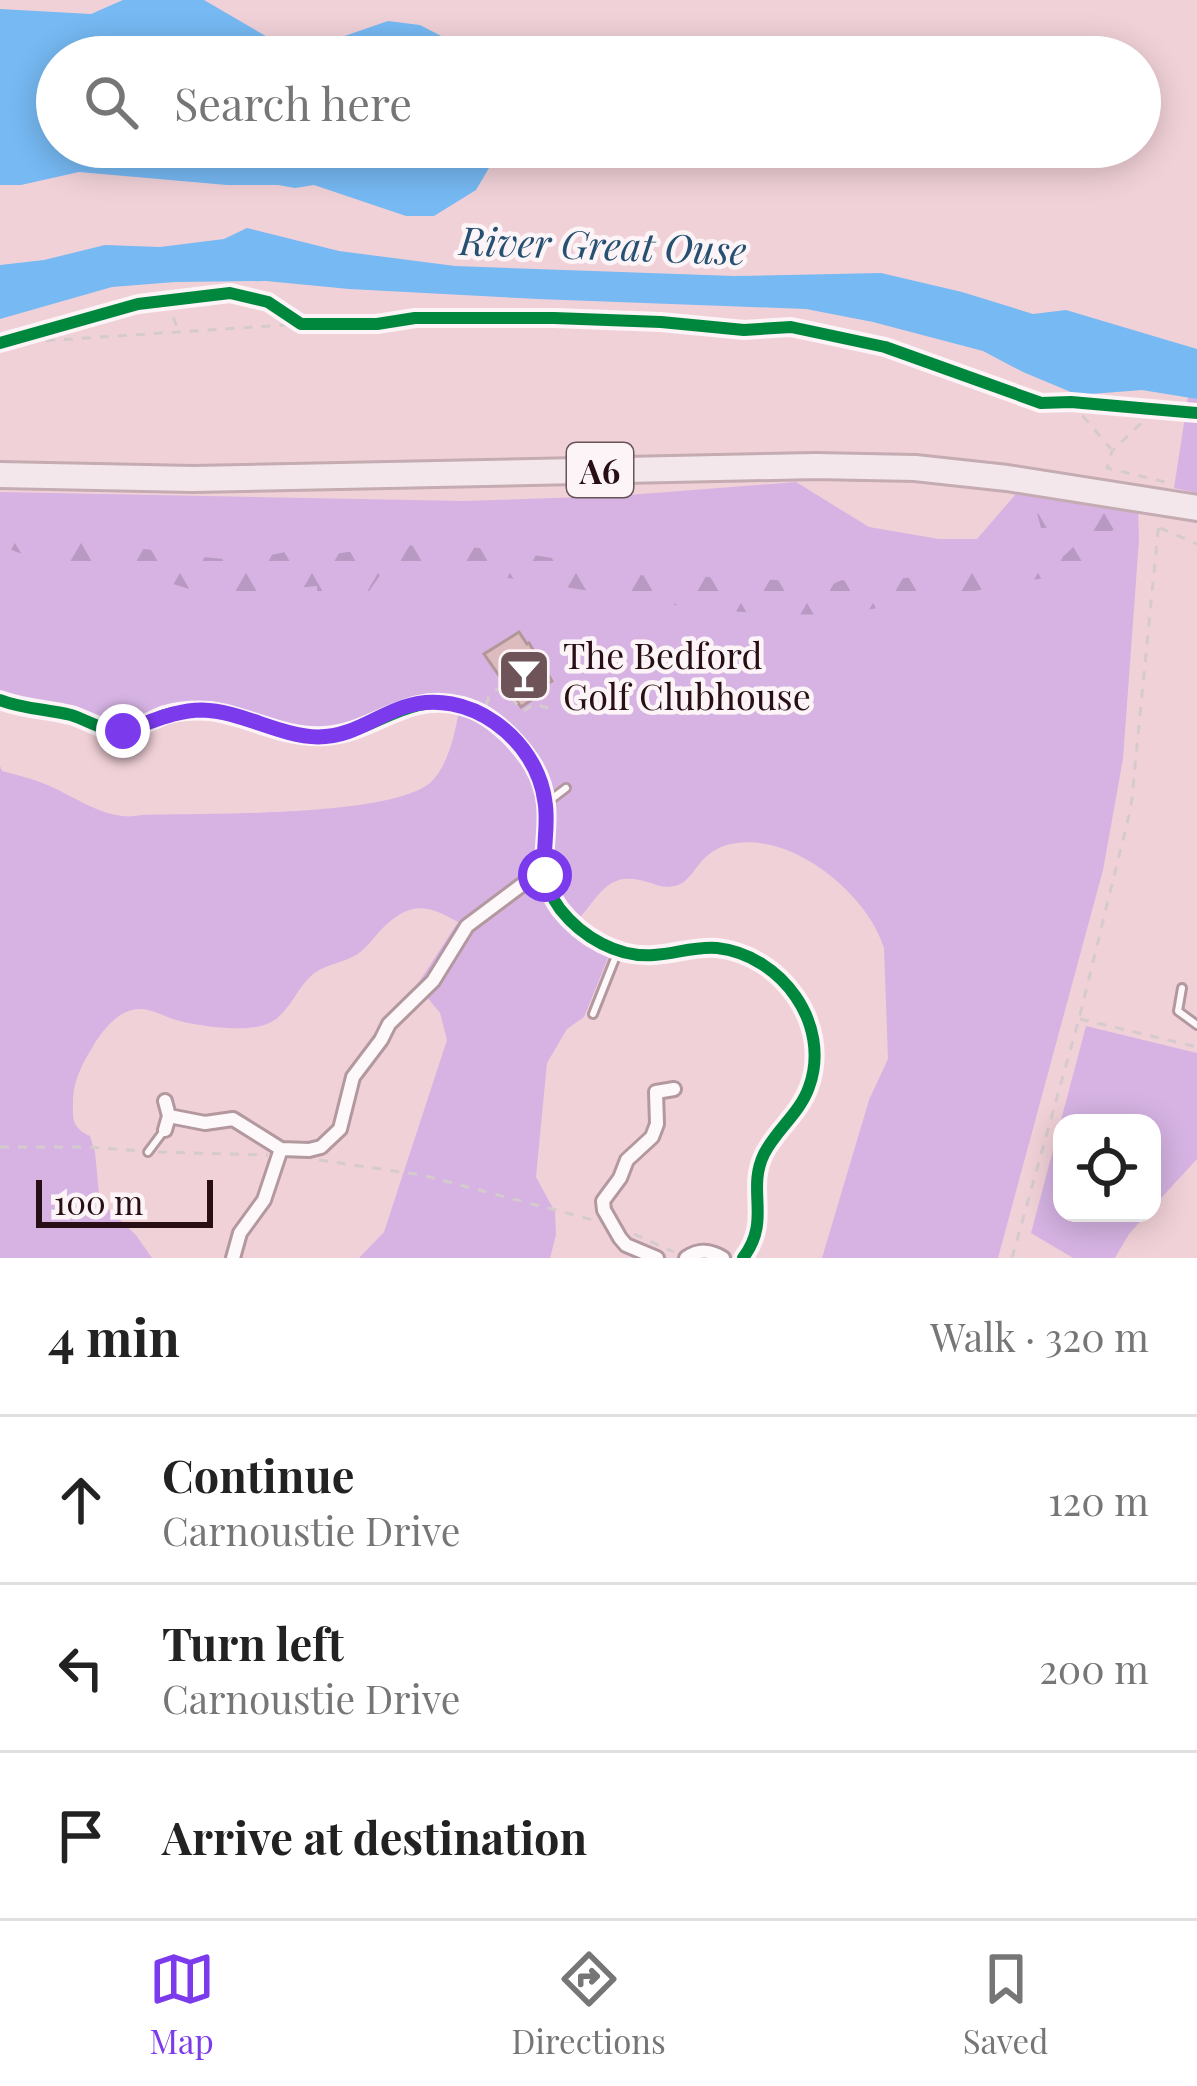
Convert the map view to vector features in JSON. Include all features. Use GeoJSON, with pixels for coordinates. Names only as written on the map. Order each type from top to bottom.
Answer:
{"type":"FeatureCollection","features":[{"type":"Feature","properties":{"kind":"highway","name":"A6"},"geometry":{"type":"LineString","coordinates":[[0,475],[193,479],[916,468],[1197,508]]}},
{"type":"Feature","properties":{"kind":"street"},"geometry":{"type":"LineString","coordinates":[[0,700],[123,731],[164,716],[204,710],[321,737],[361,729],[402,708],[426,702],[483,713],[529,756],[539,775],[546,803],[545,875],[561,909],[580,930],[618,951],[652,956],[698,948],[730,951],[783,980],[804,1010],[815,1048],[814,1068],[801,1103],[764,1155],[757,1186],[757,1234],[743,1258]]}},
{"type":"Feature","properties":{"kind":"street"},"geometry":{"type":"LineString","coordinates":[[165,1100],[167,1123],[232,1119],[280,1152],[321,1148],[333,1138],[346,1114],[353,1077],[388,1024],[433,980],[467,926],[523,884],[545,875]]}},
{"type":"Feature","properties":{"kind":"street"},"geometry":{"type":"LineString","coordinates":[[657,1258],[631,1253],[603,1201],[627,1160],[652,1137],[657,1124],[656,1092],[674,1089]]}},
{"type":"Feature","properties":{"kind":"street"},"geometry":{"type":"LineString","coordinates":[[233,1258],[240,1234],[264,1200],[280,1152]]}},
{"type":"Feature","properties":{"kind":"street"},"geometry":{"type":"LineString","coordinates":[[686,1258],[706,1250],[723,1258]]}},
{"type":"Feature","properties":{"kind":"lane"},"geometry":{"type":"LineString","coordinates":[[546,803],[566,788]]}},
{"type":"Feature","properties":{"kind":"lane"},"geometry":{"type":"LineString","coordinates":[[593,1014],[618,951]]}},
{"type":"Feature","properties":{"kind":"lane"},"geometry":{"type":"LineString","coordinates":[[1182,988],[1178,1011],[1197,1024]]}},
{"type":"Feature","properties":{"kind":"lane"},"geometry":{"type":"LineString","coordinates":[[148,1152],[167,1123]]}},
{"type":"Feature","properties":{"kind":"path"},"geometry":{"type":"LineString","coordinates":[[0,343],[118,309],[230,293],[268,302],[302,324]]}},
{"type":"Feature","properties":{"kind":"path"},"geometry":{"type":"LineString","coordinates":[[166,301],[179,332]]}},
{"type":"Feature","properties":{"kind":"path"},"geometry":{"type":"LineString","coordinates":[[0,343],[302,324],[377,324],[415,318],[662,322],[744,330],[791,327],[885,347],[1041,403],[1197,413]]}},
{"type":"Feature","properties":{"kind":"path"},"geometry":{"type":"LineString","coordinates":[[1071,402],[1112,451]]}},
{"type":"Feature","properties":{"kind":"path"},"geometry":{"type":"LineString","coordinates":[[1012,1258],[1131,807],[1165,482],[1107,468],[1112,451],[1156,410]]}},
{"type":"Feature","properties":{"kind":"path"},"geometry":{"type":"LineString","coordinates":[[1159,527],[1197,544]]}},
{"type":"Feature","properties":{"kind":"path"},"geometry":{"type":"LineString","coordinates":[[483,713],[490,694],[502,683],[519,708],[534,704],[552,709]]}},
{"type":"Feature","properties":{"kind":"path"},"geometry":{"type":"LineString","coordinates":[[1078,1019],[1197,1047]]}},
{"type":"Feature","properties":{"kind":"path"},"geometry":{"type":"LineString","coordinates":[[0,1147],[280,1152],[422,1175],[615,1226]]}},
{"type":"Feature","properties":{"kind":"green space"},"geometry":{"type":"Polygon","coordinates":[[[1188,397],[1197,399],[1197,493],[1174,488],[1188,397]]]}},
{"type":"Feature","properties":{"kind":"green space"},"geometry":{"type":"Polygon","coordinates":[[[796,482],[869,527],[939,539],[977,539],[1021,488],[1138,506],[1123,759],[1103,870],[998,1258],[822,1258],[869,1100],[888,1059],[884,948],[861,906],[822,869],[799,855],[750,842],[717,849],[678,885],[616,881],[577,921],[612,948],[584,1017],[567,1029],[547,1063],[536,1177],[555,1212],[550,1258],[359,1258],[384,1232],[447,1040],[440,1013],[417,985],[458,922],[416,908],[398,915],[359,953],[316,972],[267,1024],[208,1026],[141,1009],[125,1012],[112,1022],[79,1072],[73,1117],[76,1126],[90,1136],[103,1204],[136,1235],[152,1258],[0,1258],[0,766],[2,771],[115,815],[340,807],[413,792],[433,780],[447,756],[459,710],[424,711],[342,739],[311,742],[204,716],[109,734],[0,705],[0,492],[464,501],[615,496],[796,482]]]}},
{"type":"Feature","properties":{"kind":"green space"},"geometry":{"type":"Polygon","coordinates":[[[1021,488],[1138,506],[1134,521],[1097,540],[1109,540],[1093,568],[1079,567],[964,593],[956,588],[876,608],[801,615],[619,599],[426,565],[381,574],[367,594],[330,599],[317,593],[317,586],[212,596],[157,579],[51,566],[0,545],[0,523],[71,539],[244,561],[285,552],[305,561],[382,548],[449,546],[692,582],[702,576],[745,583],[794,581],[824,588],[842,580],[878,586],[897,579],[1065,555],[1073,547],[1075,518],[1063,511],[1053,528],[1041,528],[1036,509],[1019,503],[1021,488]]]}},
{"type":"Feature","properties":{"kind":"green space"},"geometry":{"type":"Polygon","coordinates":[[[1086,1026],[1197,1053],[1197,1159],[1161,1198],[1161,1114],[1063,1114],[1086,1026]]]}},
{"type":"Feature","properties":{"kind":"green space"},"geometry":{"type":"Polygon","coordinates":[[[1053,1150],[1053,1222],[1140,1222],[1115,1258],[1073,1258],[1031,1233],[1053,1150]]]}},
{"type":"Feature","properties":{"kind":"water"},"geometry":{"type":"Polygon","coordinates":[[[123,0],[204,0],[266,36],[36,36],[36,168],[489,168],[476,190],[434,216],[406,216],[314,185],[227,185],[79,172],[0,185],[0,9],[91,14],[123,0]]]}},
{"type":"Feature","properties":{"kind":"water"},"geometry":{"type":"Polygon","coordinates":[[[388,21],[420,25],[441,36],[345,36],[388,21]]]}},
{"type":"Feature","properties":{"kind":"water"},"geometry":{"type":"Polygon","coordinates":[[[247,228],[339,251],[455,266],[734,276],[881,273],[1033,314],[1066,310],[1197,349],[1197,399],[1142,390],[1078,395],[983,351],[806,309],[538,299],[266,281],[175,282],[112,287],[0,319],[0,265],[105,245],[160,247],[224,239],[247,228]]]}},
{"type":"Feature","properties":{"kind":"building","name":"The Bedford Golf Clubhouse"},"geometry":{"type":"Polygon","coordinates":[[[519,632],[552,681],[521,707],[484,654],[519,632]]]}},
{"type":"Feature","properties":{"kind":"cycle path"},"geometry":{"type":"LineString","coordinates":[[0,343],[138,304],[230,293],[268,302],[301,324],[554,318],[744,330],[791,327],[885,347],[1041,403],[1197,413]]}},
{"type":"Feature","properties":{"kind":"cycle path"},"geometry":{"type":"LineString","coordinates":[[0,700],[71,715],[116,731],[170,714],[205,711],[295,734],[324,736],[360,728],[407,708],[442,703],[469,708],[492,721],[522,749],[542,784],[547,882],[569,919],[590,937],[627,953],[654,955],[709,948],[740,953],[780,978],[807,1017],[814,1063],[809,1087],[764,1154],[757,1181],[756,1231],[743,1258]]}},
{"type":"Feature","properties":{"kind":"place","name":"The Bedford Golf Clubhouse"},"geometry":{"type":"Point","coordinates":[524,675]}},
{"type":"Feature","properties":{"kind":"route"},"geometry":{"type":"LineString","coordinates":[[123,731],[164,716],[204,710],[321,737],[361,729],[402,708],[426,702],[464,706],[499,725],[529,756],[539,775],[546,803],[545,875]]}},
{"type":"Feature","properties":{"kind":"water label","name":"River Great Ouse"},"geometry":{"type":"Point","coordinates":[603,244]}}]}
